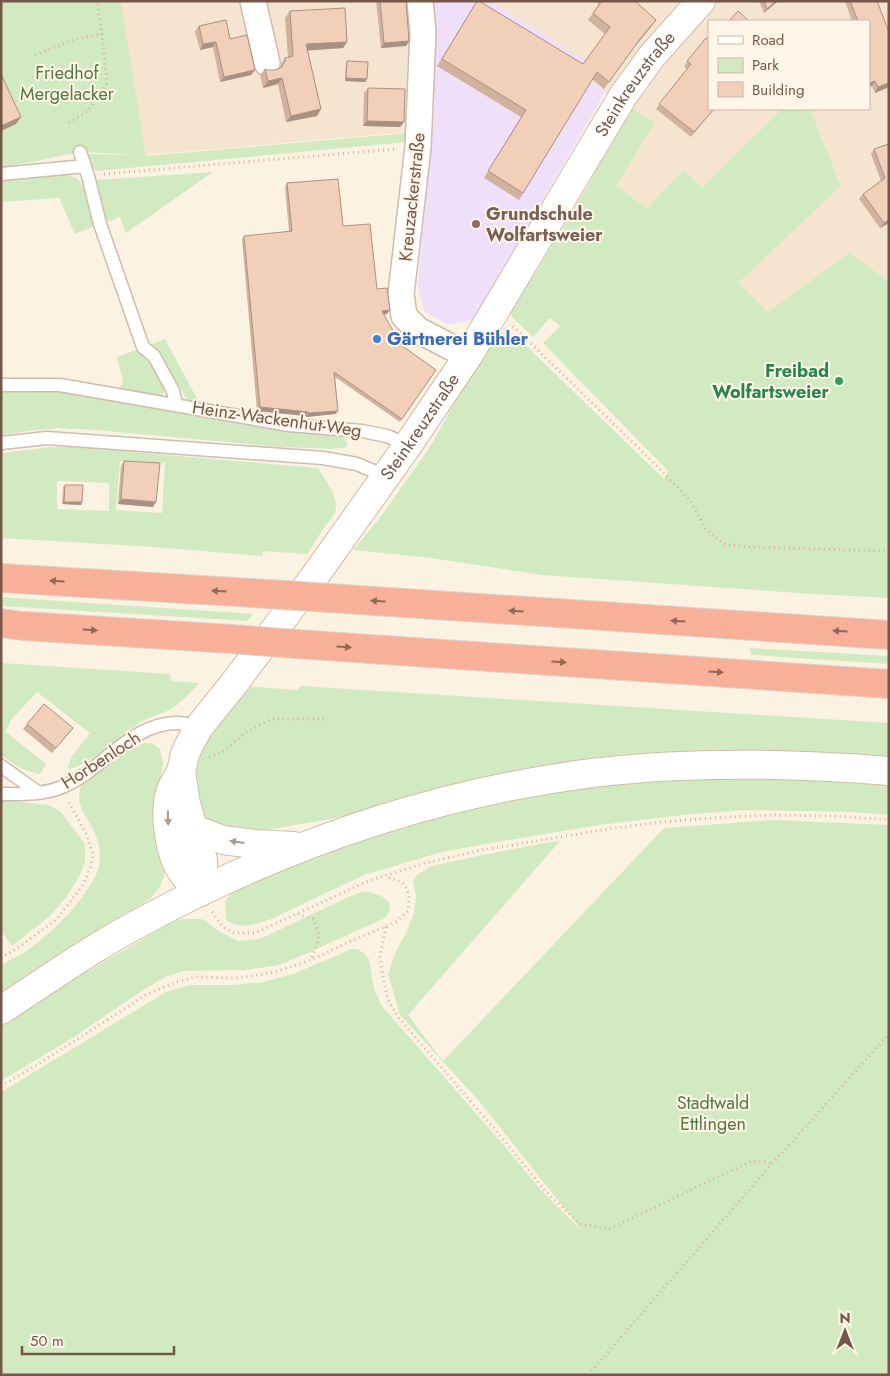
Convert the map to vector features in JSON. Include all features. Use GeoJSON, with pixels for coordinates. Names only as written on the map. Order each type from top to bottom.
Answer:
{"type":"FeatureCollection","features":[{"type":"Feature","properties":{"kind":"highway"},"geometry":{"type":"LineString","coordinates":[[1,578],[889,635]]}},
{"type":"Feature","properties":{"kind":"highway"},"geometry":{"type":"LineString","coordinates":[[9,626],[232,639],[889,684]]}},
{"type":"Feature","properties":{"kind":"street"},"geometry":{"type":"LineString","coordinates":[[253,1],[267,64]]}},
{"type":"Feature","properties":{"kind":"street","name":"Kreuzackerstraße"},"geometry":{"type":"LineString","coordinates":[[420,1],[423,32],[418,147],[401,294],[404,316],[418,330],[468,356]]}},
{"type":"Feature","properties":{"kind":"street","name":"Steinkreuzstraße"},"geometry":{"type":"LineString","coordinates":[[200,892],[181,870],[172,850],[168,823],[170,794],[190,742],[199,727],[281,622],[408,445],[468,356],[623,96],[652,56],[701,1]]}},
{"type":"Feature","properties":{"kind":"street"},"geometry":{"type":"LineString","coordinates":[[183,764],[186,804],[203,860],[200,892]]}},
{"type":"Feature","properties":{"kind":"street"},"geometry":{"type":"LineString","coordinates":[[1,1010],[136,925],[200,892],[303,847],[360,826],[424,806],[510,787],[592,773],[640,768],[723,764],[820,766],[889,771]]}},
{"type":"Feature","properties":{"kind":"street"},"geometry":{"type":"LineString","coordinates":[[194,829],[223,840],[303,847]]}},
{"type":"Feature","properties":{"kind":"lane","name":"Heinz-Wackenhut-Weg"},"geometry":{"type":"LineString","coordinates":[[80,152],[87,171],[100,224],[143,347],[154,356],[173,391],[176,404],[289,425],[362,431],[388,436],[408,445]]}},
{"type":"Feature","properties":{"kind":"lane"},"geometry":{"type":"LineString","coordinates":[[1,174],[87,171]]}},
{"type":"Feature","properties":{"kind":"lane"},"geometry":{"type":"LineString","coordinates":[[1,385],[60,385],[176,404]]}},
{"type":"Feature","properties":{"kind":"lane"},"geometry":{"type":"LineString","coordinates":[[1,444],[47,438],[323,458],[357,464],[385,476]]}},
{"type":"Feature","properties":{"kind":"lane","name":"Horbenloch"},"geometry":{"type":"LineString","coordinates":[[1,794],[39,793],[61,788],[75,781],[136,735],[157,726],[177,723],[199,727]]}},
{"type":"Feature","properties":{"kind":"lane"},"geometry":{"type":"LineString","coordinates":[[1,766],[39,793]]}},
{"type":"Feature","properties":{"kind":"path"},"geometry":{"type":"LineString","coordinates":[[69,123],[88,111],[107,83],[102,34],[96,1]]}},
{"type":"Feature","properties":{"kind":"path"},"geometry":{"type":"LineString","coordinates":[[35,55],[76,39],[102,34]]}},
{"type":"Feature","properties":{"kind":"path"},"geometry":{"type":"LineString","coordinates":[[87,171],[418,147]]}},
{"type":"Feature","properties":{"kind":"path"},"geometry":{"type":"LineString","coordinates":[[494,313],[512,325],[659,468],[691,502],[706,530],[724,544],[750,547],[889,551]]}},
{"type":"Feature","properties":{"kind":"path"},"geometry":{"type":"LineString","coordinates":[[183,764],[216,756],[247,732],[271,719],[326,719]]}},
{"type":"Feature","properties":{"kind":"path"},"geometry":{"type":"LineString","coordinates":[[1,958],[57,919],[83,885],[90,869],[93,854],[86,834],[61,788]]}},
{"type":"Feature","properties":{"kind":"path"},"geometry":{"type":"LineString","coordinates":[[200,892],[223,927],[234,933],[255,933],[368,881],[425,863],[482,850],[608,829],[712,818],[795,815],[889,820]]}},
{"type":"Feature","properties":{"kind":"path"},"geometry":{"type":"LineString","coordinates":[[1,1086],[146,995],[176,982],[195,977],[232,978],[275,972],[311,960],[396,922],[408,911],[409,896],[402,882],[384,877]]}},
{"type":"Feature","properties":{"kind":"path"},"geometry":{"type":"LineString","coordinates":[[297,914],[313,919],[317,927],[319,940],[311,960]]}},
{"type":"Feature","properties":{"kind":"path"},"geometry":{"type":"LineString","coordinates":[[386,927],[380,956],[382,977],[388,1000],[398,1017],[546,1192],[580,1224],[609,1228],[752,1161],[773,1163]]}},
{"type":"Feature","properties":{"kind":"path"},"geometry":{"type":"LineString","coordinates":[[588,1375],[773,1163],[889,1034]]}},
{"type":"Feature","properties":{"kind":"shaded area"},"geometry":{"type":"Polygon","coordinates":[[[121,1],[411,1],[410,132],[146,155],[121,1]]]}},
{"type":"Feature","properties":{"kind":"shaded area","name":"Grundschule Wolfartsweier"},"geometry":{"type":"Polygon","coordinates":[[[434,1],[490,1],[590,64],[583,76],[605,92],[474,319],[450,325],[424,312],[418,285],[428,163],[434,1]]]}},
{"type":"Feature","properties":{"kind":"shaded area"},"geometry":{"type":"Polygon","coordinates":[[[490,1],[889,1],[889,281],[849,253],[768,312],[738,283],[841,186],[810,110],[870,110],[870,20],[708,20],[708,110],[781,110],[702,188],[683,170],[647,208],[616,186],[655,122],[605,92],[583,76],[590,64],[490,1]]]}},
{"type":"Feature","properties":{"kind":"green space","name":"Friedhof Mergelacker"},"geometry":{"type":"Polygon","coordinates":[[[1,1],[121,1],[146,156],[409,133],[408,142],[96,171],[91,166],[87,154],[142,155],[80,152],[1,168],[1,1]]]}},
{"type":"Feature","properties":{"kind":"green space"},"geometry":{"type":"Polygon","coordinates":[[[631,108],[655,122],[616,186],[647,208],[683,170],[702,188],[781,110],[810,110],[841,186],[738,283],[768,312],[849,253],[889,281],[889,598],[542,575],[424,557],[353,550],[379,519],[430,447],[488,341],[502,333],[517,337],[664,479],[668,471],[543,343],[560,326],[550,318],[533,337],[512,317],[510,309],[528,275],[533,277],[595,174],[591,172],[631,108]]]}},
{"type":"Feature","properties":{"kind":"green space"},"geometry":{"type":"Polygon","coordinates":[[[213,172],[126,233],[120,217],[105,223],[95,180],[213,172]]]}},
{"type":"Feature","properties":{"kind":"green space"},"geometry":{"type":"Polygon","coordinates":[[[65,173],[78,179],[86,191],[95,226],[75,234],[59,198],[1,202],[1,178],[65,173]]]}},
{"type":"Feature","properties":{"kind":"green space"},"geometry":{"type":"Polygon","coordinates":[[[165,339],[201,406],[188,401],[152,344],[165,339]]]}},
{"type":"Feature","properties":{"kind":"green space"},"geometry":{"type":"Polygon","coordinates":[[[138,349],[148,356],[165,389],[163,395],[159,396],[119,388],[123,382],[117,357],[138,349]]]}},
{"type":"Feature","properties":{"kind":"green space"},"geometry":{"type":"Polygon","coordinates":[[[55,390],[290,431],[334,435],[345,439],[347,447],[332,449],[282,447],[57,428],[1,435],[1,391],[55,390]]]}},
{"type":"Feature","properties":{"kind":"green space"},"geometry":{"type":"Polygon","coordinates":[[[51,447],[75,447],[318,468],[333,492],[336,505],[335,513],[308,554],[263,551],[263,556],[154,547],[1,538],[1,453],[51,447]],[[120,461],[116,510],[162,513],[165,463],[120,461]],[[57,481],[57,509],[109,511],[109,483],[57,481]]]}},
{"type":"Feature","properties":{"kind":"green space"},"geometry":{"type":"Polygon","coordinates":[[[1,597],[253,614],[247,621],[1,606],[1,597]]]}},
{"type":"Feature","properties":{"kind":"green space"},"geometry":{"type":"Polygon","coordinates":[[[750,648],[889,656],[889,664],[751,655],[750,648]]]}},
{"type":"Feature","properties":{"kind":"green space"},"geometry":{"type":"Polygon","coordinates":[[[1,663],[170,674],[171,681],[199,683],[176,706],[141,722],[90,760],[70,769],[68,767],[71,757],[90,733],[37,692],[11,720],[6,732],[45,763],[40,774],[19,767],[1,755],[1,663]]]}},
{"type":"Feature","properties":{"kind":"green space"},"geometry":{"type":"Polygon","coordinates":[[[246,686],[297,690],[301,686],[889,723],[889,758],[839,756],[364,813],[238,835],[206,822],[201,816],[194,775],[209,734],[246,686]]]}},
{"type":"Feature","properties":{"kind":"green space"},"geometry":{"type":"Polygon","coordinates":[[[152,743],[160,749],[163,764],[158,791],[166,868],[159,888],[151,898],[1,998],[1,965],[25,952],[56,927],[83,896],[98,870],[100,857],[98,844],[79,800],[81,786],[111,761],[136,746],[152,743]]]}},
{"type":"Feature","properties":{"kind":"green space"},"geometry":{"type":"Polygon","coordinates":[[[733,775],[889,782],[889,815],[852,812],[746,810],[599,825],[442,852],[364,875],[269,920],[241,926],[231,923],[226,919],[225,901],[230,895],[243,887],[303,859],[426,817],[594,784],[733,775]]]}},
{"type":"Feature","properties":{"kind":"green space"},"geometry":{"type":"Polygon","coordinates":[[[1,800],[48,805],[61,812],[85,844],[85,862],[80,875],[67,896],[51,915],[12,946],[1,931],[1,800]]]}},
{"type":"Feature","properties":{"kind":"green space","name":"Stadtwald Ettlingen"},"geometry":{"type":"Polygon","coordinates":[[[775,820],[889,825],[889,1375],[1,1375],[1,1092],[166,992],[190,985],[233,985],[264,982],[296,973],[351,949],[357,949],[369,959],[374,989],[382,1006],[540,1189],[584,1233],[479,1101],[400,1015],[388,974],[396,951],[414,913],[416,896],[413,881],[417,875],[431,866],[560,841],[408,1015],[443,1061],[664,828],[775,820]]]}},
{"type":"Feature","properties":{"kind":"green space"},"geometry":{"type":"Polygon","coordinates":[[[363,892],[381,896],[389,902],[389,912],[385,918],[279,965],[246,970],[183,971],[165,977],[74,1037],[1,1081],[1,1025],[66,984],[169,924],[182,919],[201,919],[238,941],[260,939],[346,898],[363,892]]]}},
{"type":"Feature","properties":{"kind":"building"},"geometry":{"type":"Polygon","coordinates":[[[380,1],[406,1],[409,41],[384,43],[380,1]]]}},
{"type":"Feature","properties":{"kind":"building"},"geometry":{"type":"Polygon","coordinates":[[[477,1],[583,64],[610,27],[593,13],[602,1],[635,1],[656,20],[609,82],[597,72],[523,193],[488,171],[526,110],[442,59],[477,1]]]}},
{"type":"Feature","properties":{"kind":"building"},"geometry":{"type":"Polygon","coordinates":[[[764,1],[776,1],[767,9],[764,1]]]}},
{"type":"Feature","properties":{"kind":"building"},"geometry":{"type":"Polygon","coordinates":[[[850,1],[877,1],[889,32],[889,83],[878,87],[875,81],[870,83],[870,20],[858,20],[850,1]]]}},
{"type":"Feature","properties":{"kind":"building"},"geometry":{"type":"Polygon","coordinates":[[[345,8],[347,42],[306,44],[321,109],[291,116],[282,78],[268,81],[265,69],[275,70],[282,67],[285,58],[293,56],[290,11],[345,8]]]}},
{"type":"Feature","properties":{"kind":"building"},"geometry":{"type":"Polygon","coordinates":[[[738,11],[748,20],[730,20],[738,11]]]}},
{"type":"Feature","properties":{"kind":"building"},"geometry":{"type":"Polygon","coordinates":[[[226,20],[230,39],[247,35],[255,70],[224,77],[216,42],[203,44],[199,26],[226,20]]]}},
{"type":"Feature","properties":{"kind":"building"},"geometry":{"type":"Polygon","coordinates":[[[706,38],[708,39],[708,110],[713,110],[694,132],[659,104],[691,64],[687,61],[706,38]]]}},
{"type":"Feature","properties":{"kind":"building"},"geometry":{"type":"Polygon","coordinates":[[[347,61],[368,62],[367,79],[346,78],[347,61]]]}},
{"type":"Feature","properties":{"kind":"building"},"geometry":{"type":"Polygon","coordinates":[[[1,74],[21,117],[1,126],[1,74]]]}},
{"type":"Feature","properties":{"kind":"building"},"geometry":{"type":"Polygon","coordinates":[[[368,88],[405,89],[404,122],[367,121],[368,88]]]}},
{"type":"Feature","properties":{"kind":"building"},"geometry":{"type":"Polygon","coordinates":[[[889,144],[889,220],[884,223],[863,194],[885,178],[874,149],[889,144]]]}},
{"type":"Feature","properties":{"kind":"building"},"geometry":{"type":"Polygon","coordinates":[[[338,179],[343,226],[370,224],[377,289],[387,288],[390,310],[382,311],[401,345],[436,370],[402,419],[334,372],[338,411],[309,413],[260,407],[244,236],[292,231],[287,183],[338,179]]]}},
{"type":"Feature","properties":{"kind":"building"},"geometry":{"type":"Polygon","coordinates":[[[124,461],[160,463],[156,502],[121,499],[124,461]]]}},
{"type":"Feature","properties":{"kind":"building"},"geometry":{"type":"Polygon","coordinates":[[[65,485],[83,485],[82,502],[64,502],[65,485]]]}},
{"type":"Feature","properties":{"kind":"building"},"geometry":{"type":"Polygon","coordinates":[[[44,704],[73,728],[56,748],[27,724],[44,704]]]}},
{"type":"Feature","properties":{"kind":"place","name":"Grundschule Wolfartsweier"},"geometry":{"type":"Point","coordinates":[476,224]}},
{"type":"Feature","properties":{"kind":"place","name":"Gärtnerei Bühler"},"geometry":{"type":"Point","coordinates":[377,339]}},
{"type":"Feature","properties":{"kind":"place","name":"Freibad Wolfartsweier"},"geometry":{"type":"Point","coordinates":[839,381]}}]}
